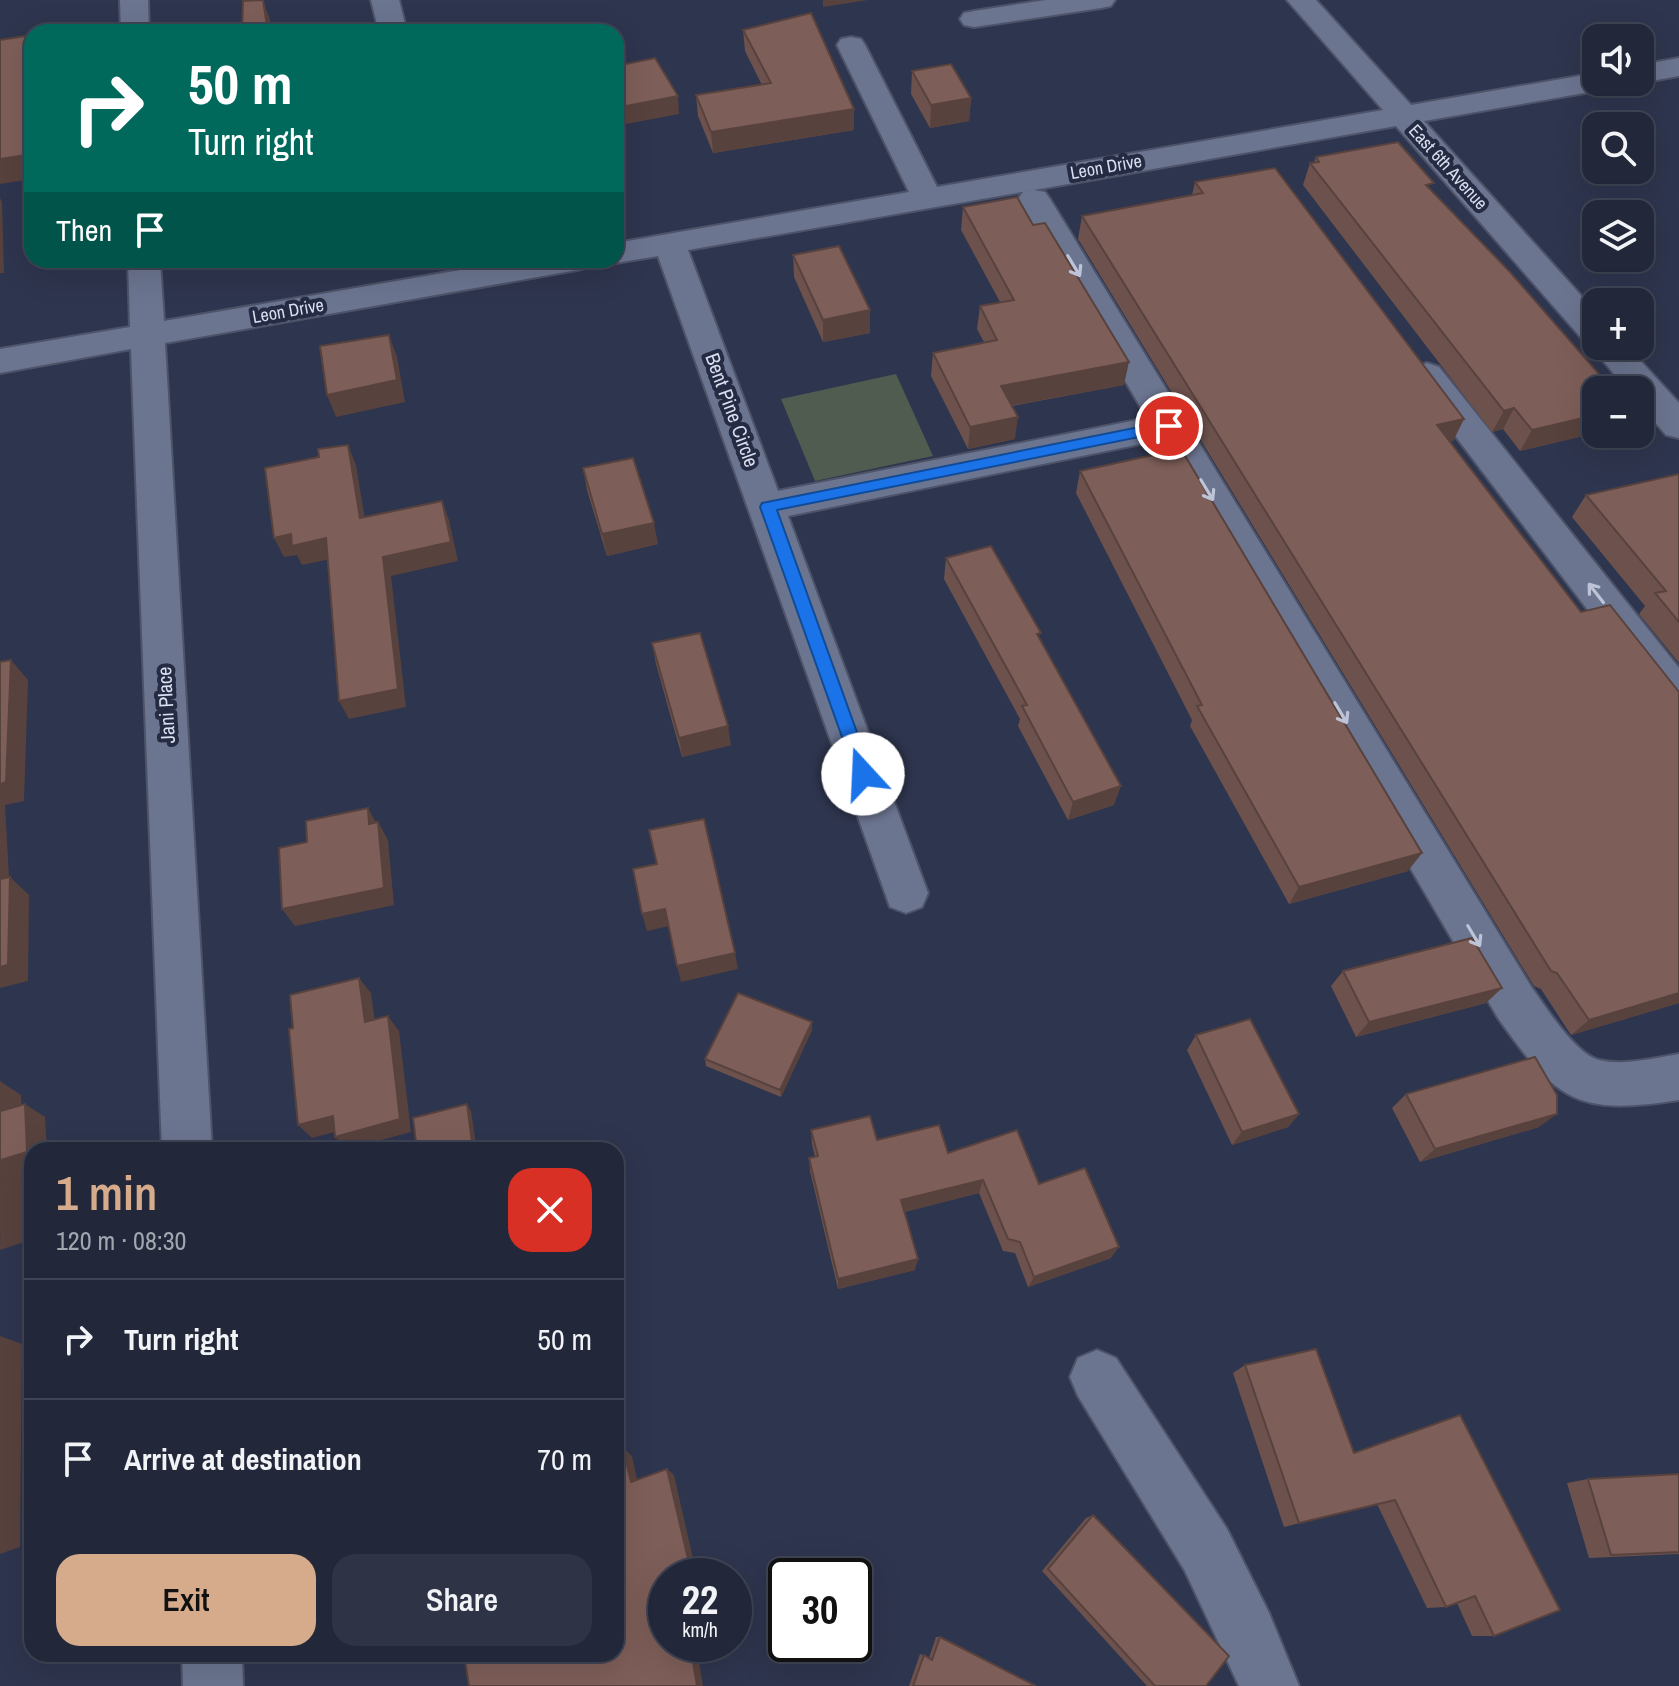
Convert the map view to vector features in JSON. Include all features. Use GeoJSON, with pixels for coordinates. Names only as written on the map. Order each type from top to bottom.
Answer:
{"type":"FeatureCollection","features":[{"type":"Feature","properties":{"kind":"street"},"geometry":{"type":"LineString","coordinates":[[134,0],[135,24]]}},
{"type":"Feature","properties":{"kind":"street"},"geometry":{"type":"LineString","coordinates":[[385,0],[391,24]]}},
{"type":"Feature","properties":{"kind":"street"},"geometry":{"type":"LineString","coordinates":[[974,19],[1101,0]]}},
{"type":"Feature","properties":{"kind":"street","name":"East 6th Avenue"},"geometry":{"type":"LineString","coordinates":[[1301,0],[1582,317]]}},
{"type":"Feature","properties":{"kind":"street"},"geometry":{"type":"LineString","coordinates":[[851,45],[927,198]]}},
{"type":"Feature","properties":{"kind":"street"},"geometry":{"type":"LineString","coordinates":[[1654,71],[1679,67]]}},
{"type":"Feature","properties":{"kind":"street","name":"Leon Drive"},"geometry":{"type":"LineString","coordinates":[[624,252],[927,198],[1030,188],[1261,154],[1402,116],[1582,84]]}},
{"type":"Feature","properties":{"kind":"street"},"geometry":{"type":"LineString","coordinates":[[1030,188],[1515,1003],[1556,1060],[1588,1083],[1626,1086],[1679,1077]]}},
{"type":"Feature","properties":{"kind":"street","name":"Bent Pine Circle"},"geometry":{"type":"LineString","coordinates":[[670,244],[906,893]]}},
{"type":"Feature","properties":{"kind":"street","name":"Jani Place"},"geometry":{"type":"LineString","coordinates":[[144,268],[187,1142]]}},
{"type":"Feature","properties":{"kind":"street","name":"Leon Drive"},"geometry":{"type":"LineString","coordinates":[[0,361],[148,335],[450,271],[485,268]]}},
{"type":"Feature","properties":{"kind":"street"},"geometry":{"type":"LineString","coordinates":[[1405,346],[1679,698]]}},
{"type":"Feature","properties":{"kind":"street"},"geometry":{"type":"LineString","coordinates":[[1620,360],[1679,426]]}},
{"type":"Feature","properties":{"kind":"street"},"geometry":{"type":"LineString","coordinates":[[768,507],[1169,426]]}},
{"type":"Feature","properties":{"kind":"street"},"geometry":{"type":"LineString","coordinates":[[1097,1377],[1206,1550],[1248,1634],[1269,1686]]}},
{"type":"Feature","properties":{"kind":"street"},"geometry":{"type":"LineString","coordinates":[[212,1662],[213,1686]]}},
{"type":"Feature","properties":{"kind":"green space"},"geometry":{"type":"Polygon","coordinates":[[[896,374],[933,456],[815,481],[781,399],[896,374]]]}},
{"type":"Feature","properties":{"kind":"building"},"geometry":{"type":"Polygon","coordinates":[[[263,0],[267,24],[242,24],[243,1],[263,0]]]}},
{"type":"Feature","properties":{"kind":"building"},"geometry":{"type":"Polygon","coordinates":[[[811,13],[854,109],[711,132],[696,95],[771,83],[743,30],[811,13]]]}},
{"type":"Feature","properties":{"kind":"building"},"geometry":{"type":"Polygon","coordinates":[[[24,36],[24,155],[0,159],[0,40],[24,36]]]}},
{"type":"Feature","properties":{"kind":"building"},"geometry":{"type":"Polygon","coordinates":[[[655,58],[678,96],[624,106],[624,64],[655,58]]]}},
{"type":"Feature","properties":{"kind":"building"},"geometry":{"type":"Polygon","coordinates":[[[951,64],[971,98],[931,105],[912,71],[951,64]]]}},
{"type":"Feature","properties":{"kind":"building"},"geometry":{"type":"Polygon","coordinates":[[[1398,142],[1434,183],[1426,185],[1510,272],[1582,354],[1582,360],[1587,360],[1601,376],[1582,376],[1582,418],[1532,430],[1514,408],[1504,411],[1310,163],[1319,162],[1316,157],[1398,142]]]}},
{"type":"Feature","properties":{"kind":"building"},"geometry":{"type":"Polygon","coordinates":[[[1275,168],[1464,419],[1437,425],[1581,612],[1610,605],[1679,692],[1679,993],[1589,1020],[1557,973],[1551,971],[1082,216],[1203,193],[1195,182],[1275,168]]]}},
{"type":"Feature","properties":{"kind":"building"},"geometry":{"type":"Polygon","coordinates":[[[1017,197],[1033,225],[1045,223],[1129,362],[1001,386],[1018,417],[970,427],[933,353],[997,340],[980,306],[1014,300],[963,207],[1017,197]]]}},
{"type":"Feature","properties":{"kind":"building"},"geometry":{"type":"Polygon","coordinates":[[[839,246],[870,310],[823,320],[793,255],[839,246]]]}},
{"type":"Feature","properties":{"kind":"building"},"geometry":{"type":"Polygon","coordinates":[[[389,335],[397,380],[327,395],[320,346],[389,335]]]}},
{"type":"Feature","properties":{"kind":"building"},"geometry":{"type":"Polygon","coordinates":[[[348,445],[360,518],[442,501],[451,542],[383,557],[398,689],[339,701],[326,538],[292,546],[291,534],[274,538],[265,468],[319,457],[318,449],[348,445]]]}},
{"type":"Feature","properties":{"kind":"building"},"geometry":{"type":"Polygon","coordinates":[[[1181,449],[1422,853],[1299,887],[1197,706],[1202,705],[1080,471],[1181,449]]]}},
{"type":"Feature","properties":{"kind":"building"},"geometry":{"type":"Polygon","coordinates":[[[633,458],[654,523],[602,534],[583,468],[633,458]]]}},
{"type":"Feature","properties":{"kind":"building"},"geometry":{"type":"Polygon","coordinates":[[[1679,474],[1679,622],[1655,593],[1666,591],[1586,495],[1679,474]]]}},
{"type":"Feature","properties":{"kind":"building"},"geometry":{"type":"Polygon","coordinates":[[[991,546],[1041,633],[1037,634],[1121,786],[1073,802],[1022,706],[1027,705],[946,558],[991,546]]]}},
{"type":"Feature","properties":{"kind":"building"},"geometry":{"type":"Polygon","coordinates":[[[700,633],[728,726],[679,738],[652,643],[700,633]]]}},
{"type":"Feature","properties":{"kind":"building"},"geometry":{"type":"Polygon","coordinates":[[[11,660],[6,782],[0,784],[0,662],[11,660]]]}},
{"type":"Feature","properties":{"kind":"building"},"geometry":{"type":"Polygon","coordinates":[[[368,808],[369,824],[378,822],[384,888],[282,909],[279,848],[307,842],[306,821],[368,808]]]}},
{"type":"Feature","properties":{"kind":"building"},"geometry":{"type":"Polygon","coordinates":[[[704,819],[735,953],[677,966],[665,909],[642,914],[633,869],[657,864],[649,830],[704,819]]]}},
{"type":"Feature","properties":{"kind":"building"},"geometry":{"type":"Polygon","coordinates":[[[10,877],[8,965],[0,967],[0,879],[10,877]]]}},
{"type":"Feature","properties":{"kind":"building"},"geometry":{"type":"Polygon","coordinates":[[[1472,938],[1502,988],[1369,1022],[1343,971],[1472,938]]]}},
{"type":"Feature","properties":{"kind":"building"},"geometry":{"type":"Polygon","coordinates":[[[359,978],[365,1022],[388,1016],[400,1119],[335,1137],[333,1116],[298,1125],[289,1029],[293,1028],[290,995],[359,978]]]}},
{"type":"Feature","properties":{"kind":"building"},"geometry":{"type":"Polygon","coordinates":[[[738,993],[812,1022],[780,1090],[705,1059],[738,993]]]}},
{"type":"Feature","properties":{"kind":"building"},"geometry":{"type":"Polygon","coordinates":[[[1250,1019],[1299,1114],[1242,1132],[1196,1035],[1250,1019]]]}},
{"type":"Feature","properties":{"kind":"building"},"geometry":{"type":"Polygon","coordinates":[[[1535,1057],[1557,1095],[1557,1114],[1435,1149],[1406,1094],[1535,1057]]]}},
{"type":"Feature","properties":{"kind":"building"},"geometry":{"type":"Polygon","coordinates":[[[0,1081],[1,1111],[25,1104],[27,1142],[24,1142],[24,1153],[1,1160],[0,1232],[0,1081]]]}},
{"type":"Feature","properties":{"kind":"building"},"geometry":{"type":"Polygon","coordinates":[[[467,1104],[472,1142],[416,1142],[413,1118],[467,1104]]]}},
{"type":"Feature","properties":{"kind":"building"},"geometry":{"type":"Polygon","coordinates":[[[870,1116],[877,1140],[939,1125],[948,1153],[1017,1130],[1039,1184],[1085,1168],[1119,1247],[1034,1277],[1020,1242],[1008,1239],[983,1180],[901,1200],[918,1259],[838,1279],[809,1158],[818,1156],[811,1130],[870,1116]]]}},
{"type":"Feature","properties":{"kind":"building"},"geometry":{"type":"Polygon","coordinates":[[[1316,1349],[1354,1453],[1460,1415],[1560,1610],[1494,1636],[1475,1596],[1446,1607],[1395,1500],[1299,1523],[1245,1365],[1316,1349]]]}},
{"type":"Feature","properties":{"kind":"building"},"geometry":{"type":"Polygon","coordinates":[[[624,1452],[631,1482],[667,1469],[688,1558],[648,1558],[648,1662],[693,1662],[697,1686],[469,1686],[465,1662],[624,1662],[624,1452]]]}},
{"type":"Feature","properties":{"kind":"building"},"geometry":{"type":"Polygon","coordinates":[[[1679,1474],[1679,1552],[1611,1555],[1588,1479],[1679,1474]]]}},
{"type":"Feature","properties":{"kind":"building"},"geometry":{"type":"Polygon","coordinates":[[[1093,1515],[1229,1656],[1206,1686],[1155,1686],[1048,1569],[1093,1515]]]}},
{"type":"Feature","properties":{"kind":"building"},"geometry":{"type":"Polygon","coordinates":[[[940,1637],[1036,1686],[913,1686],[924,1655],[932,1660],[940,1637]]]}},
{"type":"Feature","properties":{"kind":"route"},"geometry":{"type":"LineString","coordinates":[[863,774],[768,507],[1169,426]]}}]}
